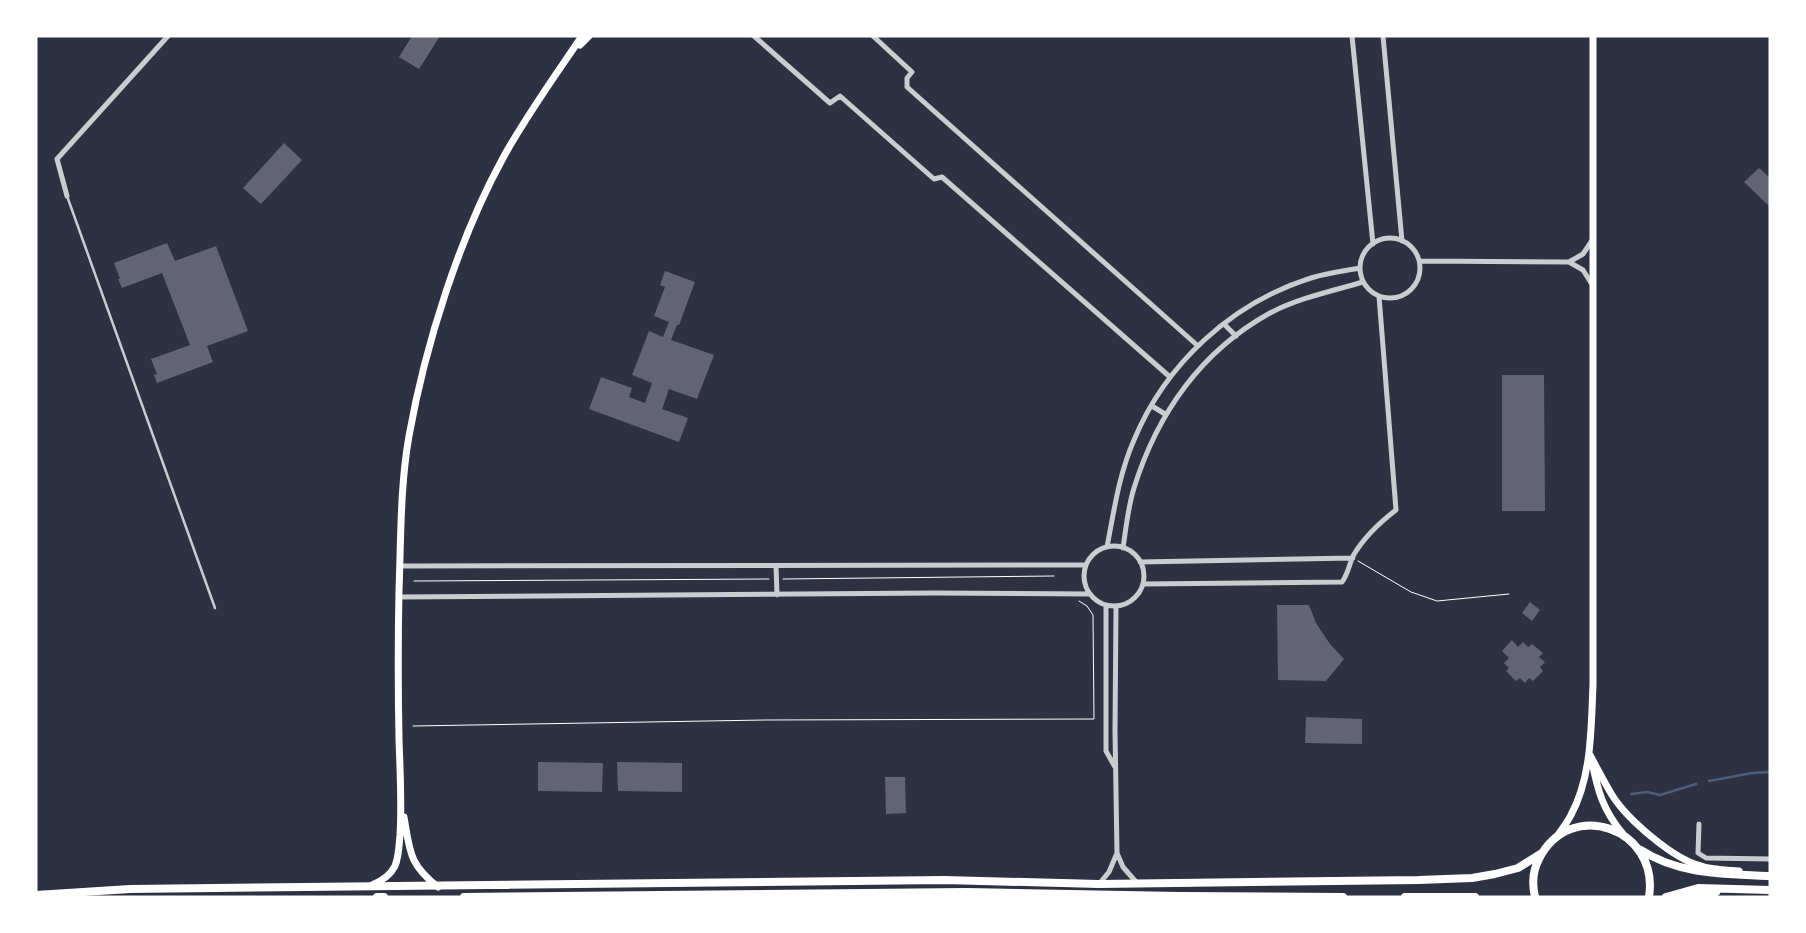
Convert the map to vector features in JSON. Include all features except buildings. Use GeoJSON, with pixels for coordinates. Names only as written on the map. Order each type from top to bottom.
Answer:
{"type":"FeatureCollection","features":[{"type":"Feature","properties":{"kind":"main road"},"geometry":{"type":"LineString","coordinates":[[367,887],[382,881],[395,867],[399,846],[402,807],[399,737],[399,597],[404,482],[409,436],[422,376],[445,297],[466,236],[491,180],[515,138],[582,36]]}},
{"type":"Feature","properties":{"kind":"main road"},"geometry":{"type":"LineString","coordinates":[[570,54],[589,36]]}},
{"type":"Feature","properties":{"kind":"main road"},"geometry":{"type":"LineString","coordinates":[[39,894],[185,888],[438,887],[944,880],[1099,884],[1472,878],[1518,868],[1542,853],[1571,815],[1590,755],[1593,676],[1594,36]]}},
{"type":"Feature","properties":{"kind":"main road"},"geometry":{"type":"LineString","coordinates":[[1590,755],[1597,786],[1609,817],[1638,848],[1668,864],[1689,869],[1717,874],[1770,875]]}},
{"type":"Feature","properties":{"kind":"main road"},"geometry":{"type":"LineString","coordinates":[[1590,755],[1613,796],[1630,816],[1680,858],[1700,866],[1770,875]]}},
{"type":"Feature","properties":{"kind":"main road"},"geometry":{"type":"LineString","coordinates":[[402,807],[414,863],[438,887]]}},
{"type":"Feature","properties":{"kind":"main road"},"geometry":{"type":"LineString","coordinates":[[1555,838],[1573,828],[1594,825],[1623,834]]}},
{"type":"Feature","properties":{"kind":"main road"},"geometry":{"type":"LineString","coordinates":[[1638,848],[1648,866],[1649,897]]}},
{"type":"Feature","properties":{"kind":"main road"},"geometry":{"type":"LineString","coordinates":[[1535,897],[1534,872],[1542,853]]}},
{"type":"Feature","properties":{"kind":"main road"},"geometry":{"type":"LineString","coordinates":[[1666,897],[1698,888],[1770,890]]}},
{"type":"Feature","properties":{"kind":"main road"},"geometry":{"type":"LineString","coordinates":[[1689,897],[1733,889]]}},
{"type":"Feature","properties":{"kind":"main road"},"geometry":{"type":"LineString","coordinates":[[464,897],[967,892],[1343,897]]}},
{"type":"Feature","properties":{"kind":"main road"},"geometry":{"type":"LineString","coordinates":[[377,897],[384,897]]}},
{"type":"Feature","properties":{"kind":"main road"},"geometry":{"type":"LineString","coordinates":[[1405,897],[1475,897]]}},
{"type":"Feature","properties":{"kind":"street"},"geometry":{"type":"LineString","coordinates":[[67,196],[56,159],[168,36]]}},
{"type":"Feature","properties":{"kind":"street"},"geometry":{"type":"LineString","coordinates":[[754,36],[830,103],[840,96],[934,179],[942,177],[1170,377]]}},
{"type":"Feature","properties":{"kind":"street"},"geometry":{"type":"LineString","coordinates":[[872,36],[912,72],[907,78],[907,87],[1198,346]]}},
{"type":"Feature","properties":{"kind":"street"},"geometry":{"type":"LineString","coordinates":[[1352,36],[1373,244]]}},
{"type":"Feature","properties":{"kind":"street"},"geometry":{"type":"LineString","coordinates":[[1383,36],[1402,241]]}},
{"type":"Feature","properties":{"kind":"street"},"geometry":{"type":"LineString","coordinates":[[1387,238],[1402,241],[1416,253],[1420,262],[1418,280],[1406,294],[1388,298],[1379,296],[1373,293],[1364,282],[1360,268],[1362,259],[1366,250],[1373,244],[1387,238]]}},
{"type":"Feature","properties":{"kind":"street"},"geometry":{"type":"LineString","coordinates":[[1420,262],[1569,262],[1583,254],[1593,238]]}},
{"type":"Feature","properties":{"kind":"street"},"geometry":{"type":"LineString","coordinates":[[1569,262],[1583,270],[1594,286]]}},
{"type":"Feature","properties":{"kind":"street"},"geometry":{"type":"LineString","coordinates":[[1107,547],[1120,480],[1134,440],[1170,377],[1198,346],[1247,306],[1312,278],[1360,268]]}},
{"type":"Feature","properties":{"kind":"street"},"geometry":{"type":"LineString","coordinates":[[1123,548],[1134,490],[1148,451],[1166,414],[1199,369],[1236,336],[1270,313],[1312,296],[1364,282]]}},
{"type":"Feature","properties":{"kind":"street"},"geometry":{"type":"LineString","coordinates":[[1143,584],[1342,582],[1353,558],[1371,530],[1396,510],[1379,296]]}},
{"type":"Feature","properties":{"kind":"street"},"geometry":{"type":"LineString","coordinates":[[1224,324],[1236,336]]}},
{"type":"Feature","properties":{"kind":"street"},"geometry":{"type":"LineString","coordinates":[[1152,406],[1166,414]]}},
{"type":"Feature","properties":{"kind":"street"},"geometry":{"type":"LineString","coordinates":[[1107,547],[1123,548],[1130,551],[1140,562],[1144,571],[1143,584],[1140,591],[1126,604],[1106,605],[1097,601],[1090,594],[1085,580],[1086,565],[1094,554],[1107,547]]}},
{"type":"Feature","properties":{"kind":"street"},"geometry":{"type":"LineString","coordinates":[[1140,562],[1353,558]]}},
{"type":"Feature","properties":{"kind":"street"},"geometry":{"type":"LineString","coordinates":[[400,566],[1086,565]]}},
{"type":"Feature","properties":{"kind":"street"},"geometry":{"type":"LineString","coordinates":[[776,566],[777,595]]}},
{"type":"Feature","properties":{"kind":"street"},"geometry":{"type":"LineString","coordinates":[[399,597],[934,593],[1090,594]]}},
{"type":"Feature","properties":{"kind":"street"},"geometry":{"type":"LineString","coordinates":[[1106,605],[1106,751],[1116,769]]}},
{"type":"Feature","properties":{"kind":"street"},"geometry":{"type":"LineString","coordinates":[[1116,606],[1115,731],[1117,853],[1121,864],[1137,883]]}},
{"type":"Feature","properties":{"kind":"street"},"geometry":{"type":"LineString","coordinates":[[1106,730],[1115,731]]}},
{"type":"Feature","properties":{"kind":"street"},"geometry":{"type":"LineString","coordinates":[[1699,824],[1698,853],[1706,858],[1770,859]]}},
{"type":"Feature","properties":{"kind":"street"},"geometry":{"type":"LineString","coordinates":[[1099,884],[1109,872],[1117,853]]}},
{"type":"Feature","properties":{"kind":"lane"},"geometry":{"type":"LineString","coordinates":[[67,196],[215,608]]}},
{"type":"Feature","properties":{"kind":"path"},"geometry":{"type":"LineString","coordinates":[[1353,558],[1410,592],[1437,601],[1509,594]]}},
{"type":"Feature","properties":{"kind":"path"},"geometry":{"type":"LineString","coordinates":[[414,581],[1054,576]]}},
{"type":"Feature","properties":{"kind":"path"},"geometry":{"type":"LineString","coordinates":[[413,726],[765,720],[1094,719],[1093,615],[1088,606],[1075,599]]}},
{"type":"Feature","properties":{"kind":"waterway"},"geometry":{"type":"LineString","coordinates":[[1709,781],[1752,773],[1770,772]]}},
{"type":"Feature","properties":{"kind":"waterway"},"geometry":{"type":"LineString","coordinates":[[1631,794],[1647,792],[1660,795],[1696,784]]}}]}
